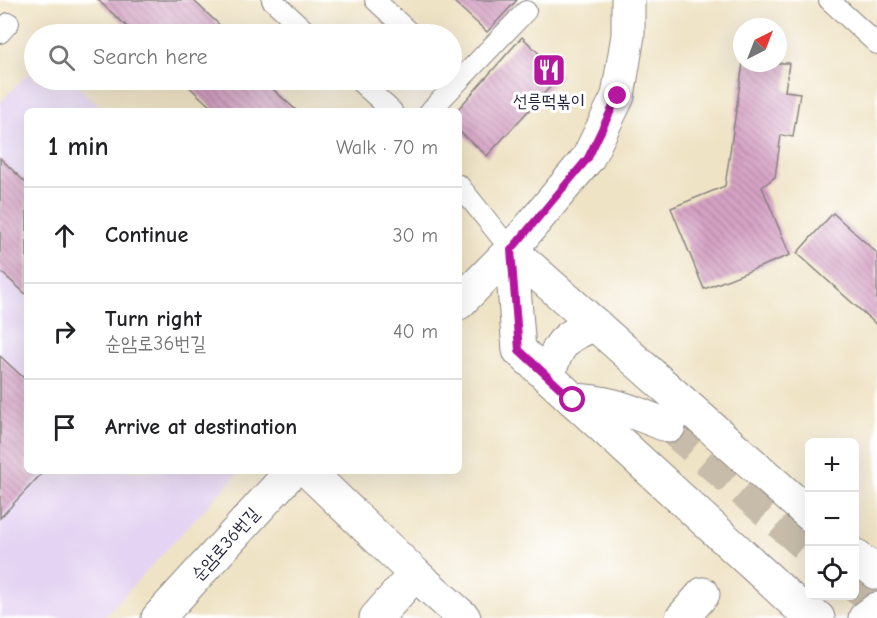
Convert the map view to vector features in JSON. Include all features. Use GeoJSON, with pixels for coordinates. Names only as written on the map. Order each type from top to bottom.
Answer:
{"type":"FeatureCollection","features":[{"type":"Feature","properties":{"kind":"street"},"geometry":{"type":"LineString","coordinates":[[462,300],[511,250],[588,158],[618,96],[628,35],[628,0]]}},
{"type":"Feature","properties":{"kind":"street"},"geometry":{"type":"LineString","coordinates":[[511,250],[805,511]]}},
{"type":"Feature","properties":{"kind":"street"},"geometry":{"type":"LineString","coordinates":[[511,250],[519,350],[798,606],[818,618]]}},
{"type":"Feature","properties":{"kind":"street"},"geometry":{"type":"LineString","coordinates":[[548,377],[554,355],[565,339],[578,330],[596,325]]}},
{"type":"Feature","properties":{"kind":"street"},"geometry":{"type":"LineString","coordinates":[[573,400],[596,400],[613,404],[669,426],[629,353]]}},
{"type":"Feature","properties":{"kind":"street","name":"순암로36번길"},"geometry":{"type":"LineString","coordinates":[[158,618],[289,474]]}},
{"type":"Feature","properties":{"kind":"street"},"geometry":{"type":"LineString","coordinates":[[311,474],[464,618]]}},
{"type":"Feature","properties":{"kind":"street"},"geometry":{"type":"LineString","coordinates":[[859,558],[877,573]]}},
{"type":"Feature","properties":{"kind":"street"},"geometry":{"type":"LineString","coordinates":[[376,618],[415,574]]}},
{"type":"Feature","properties":{"kind":"street"},"geometry":{"type":"LineString","coordinates":[[864,618],[877,609]]}},
{"type":"Feature","properties":{"kind":"lane"},"geometry":{"type":"LineString","coordinates":[[272,0],[298,24]]}},
{"type":"Feature","properties":{"kind":"lane"},"geometry":{"type":"LineString","coordinates":[[375,0],[400,24]]}},
{"type":"Feature","properties":{"kind":"lane"},"geometry":{"type":"LineString","coordinates":[[829,0],[877,44]]}},
{"type":"Feature","properties":{"kind":"lane"},"geometry":{"type":"LineString","coordinates":[[462,78],[526,11]]}},
{"type":"Feature","properties":{"kind":"lane"},"geometry":{"type":"LineString","coordinates":[[369,90],[389,108]]}},
{"type":"Feature","properties":{"kind":"lane"},"geometry":{"type":"LineString","coordinates":[[433,108],[450,90]]}},
{"type":"Feature","properties":{"kind":"lane"},"geometry":{"type":"LineString","coordinates":[[462,189],[511,250]]}},
{"type":"Feature","properties":{"kind":"shaded area"},"geometry":{"type":"Polygon","coordinates":[[[24,78],[24,90],[82,90],[101,108],[24,108],[24,474],[237,474],[103,618],[0,618],[0,103],[24,78]]]}},
{"type":"Feature","properties":{"kind":"building"},"geometry":{"type":"Polygon","coordinates":[[[98,0],[193,0],[218,24],[124,24],[98,0]]]}},
{"type":"Feature","properties":{"kind":"building"},"geometry":{"type":"Polygon","coordinates":[[[452,0],[517,0],[487,32],[452,0]]]}},
{"type":"Feature","properties":{"kind":"building"},"geometry":{"type":"Polygon","coordinates":[[[522,37],[561,75],[487,156],[462,134],[462,108],[459,108],[522,37]]]}},
{"type":"Feature","properties":{"kind":"building"},"geometry":{"type":"Polygon","coordinates":[[[787,63],[789,63],[785,91],[800,93],[793,137],[781,135],[775,177],[762,187],[790,255],[704,289],[671,208],[725,186],[742,72],[787,72],[787,63]]]}},
{"type":"Feature","properties":{"kind":"building"},"geometry":{"type":"Polygon","coordinates":[[[193,90],[274,90],[294,108],[212,108],[193,90]]]}},
{"type":"Feature","properties":{"kind":"building"},"geometry":{"type":"Polygon","coordinates":[[[0,158],[24,181],[24,292],[0,271],[0,158]]]}},
{"type":"Feature","properties":{"kind":"building"},"geometry":{"type":"Polygon","coordinates":[[[833,213],[877,253],[877,325],[797,253],[833,213]]]}},
{"type":"Feature","properties":{"kind":"building"},"geometry":{"type":"Polygon","coordinates":[[[0,356],[24,378],[24,474],[41,474],[0,518],[0,356]]]}},
{"type":"Feature","properties":{"kind":"tunnel"},"geometry":{"type":"LineString","coordinates":[[669,426],[807,546]]}},
{"type":"Feature","properties":{"kind":"tunnel"},"geometry":{"type":"LineString","coordinates":[[859,589],[877,600]]}},
{"type":"Feature","properties":{"kind":"place","name":"선릉떡볶이"},"geometry":{"type":"Point","coordinates":[549,70]}},
{"type":"Feature","properties":{"kind":"route"},"geometry":{"type":"LineString","coordinates":[[573,400],[519,350],[511,250],[588,158],[618,96]]}}]}
